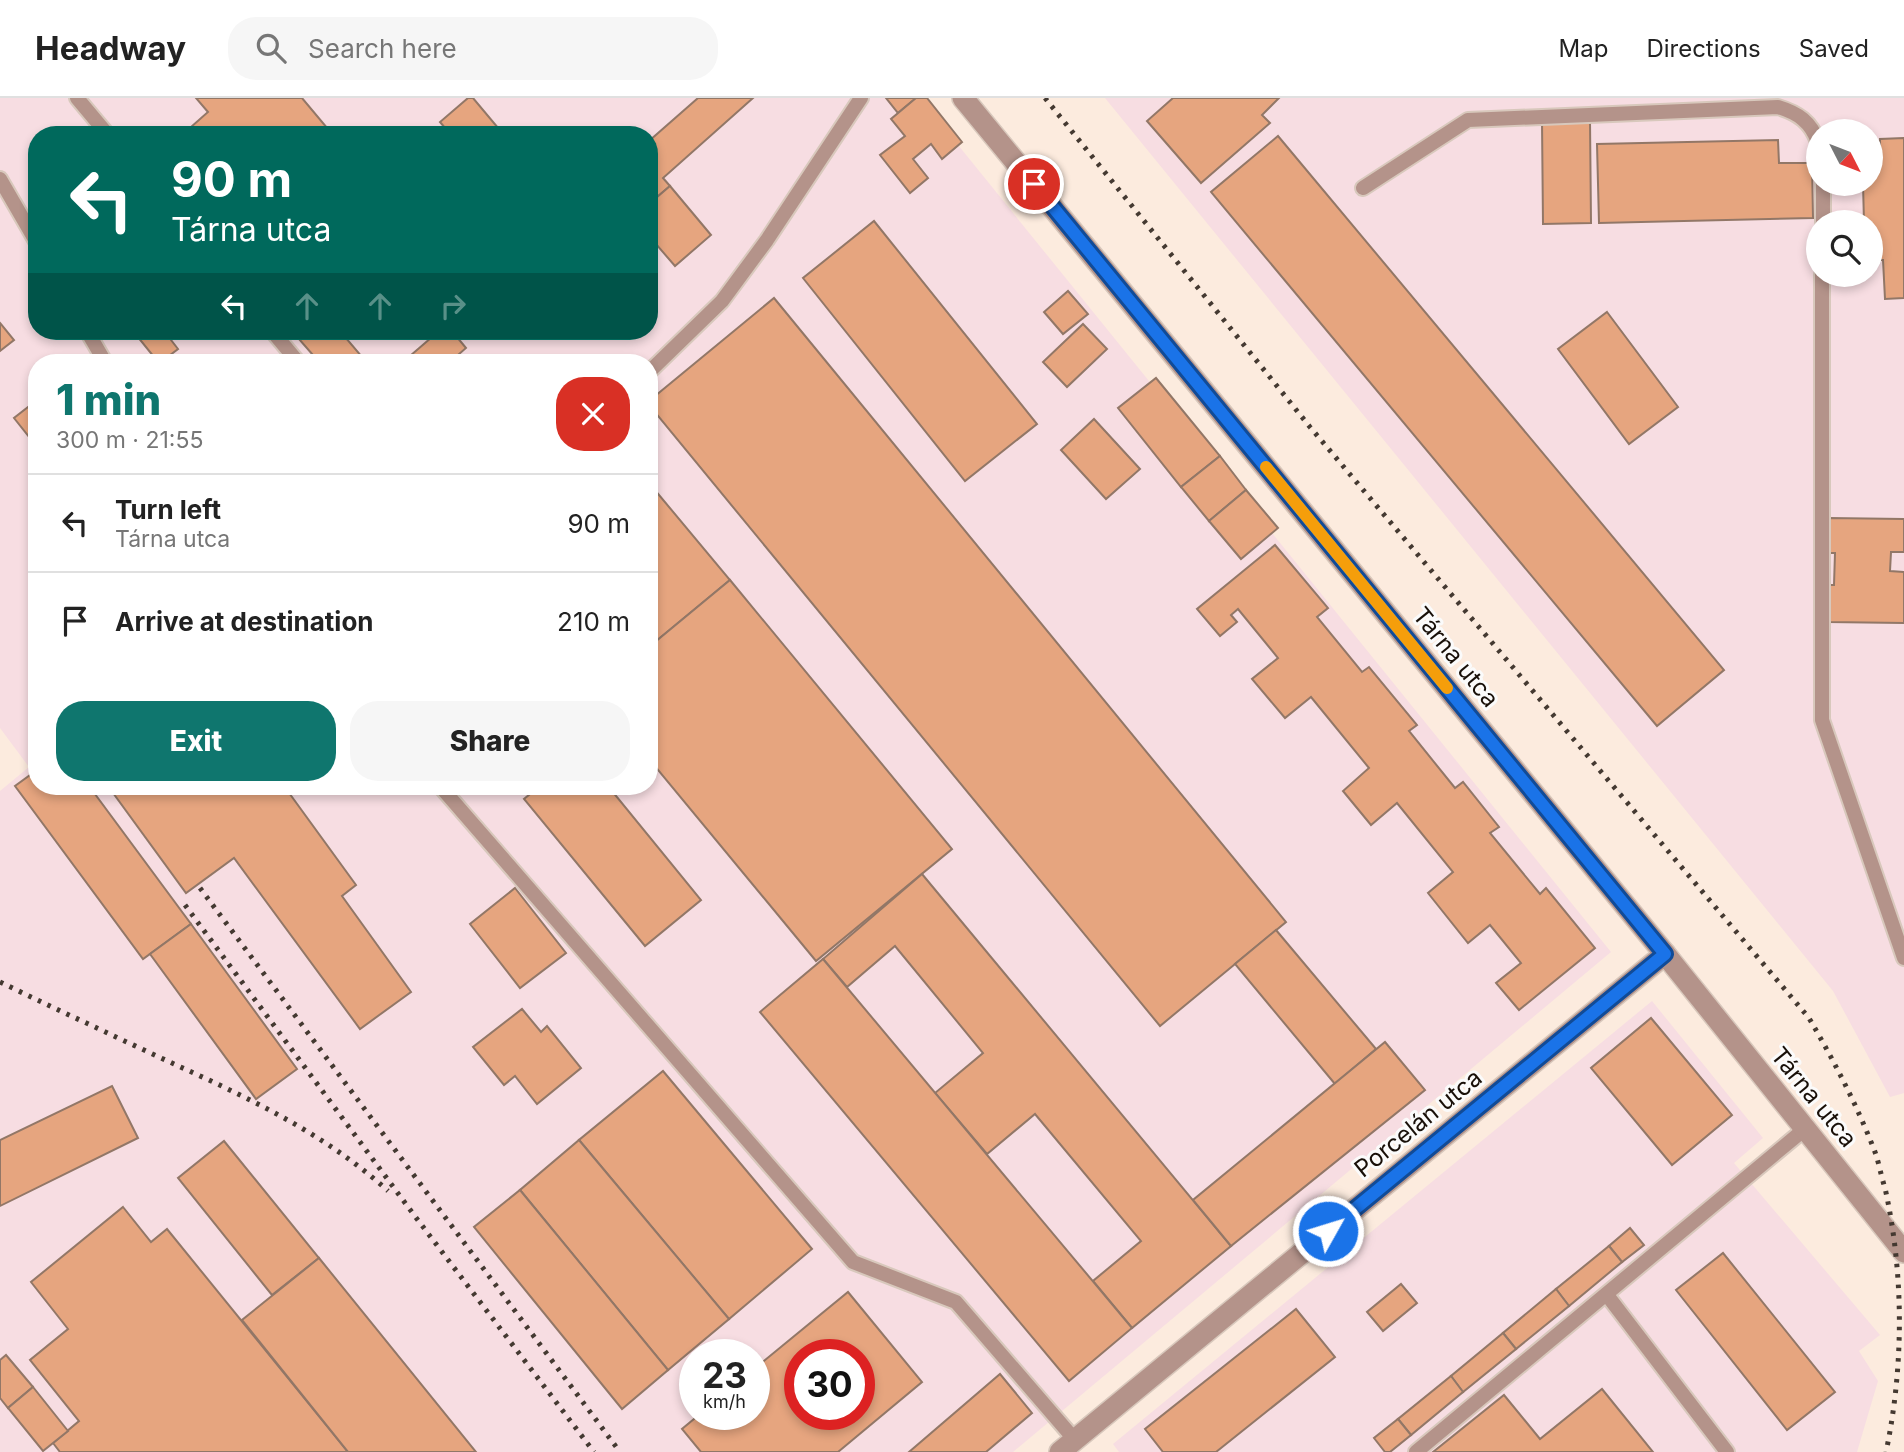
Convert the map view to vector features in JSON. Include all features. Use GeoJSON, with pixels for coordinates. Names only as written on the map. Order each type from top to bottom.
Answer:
{"type":"FeatureCollection","features":[{"type":"Feature","properties":{"kind":"street","name":"Tárna utca"},"geometry":{"type":"LineString","coordinates":[[963,98],[1665,954],[1904,1252]]}},
{"type":"Feature","properties":{"kind":"street","name":"Porcelán utca"},"geometry":{"type":"LineString","coordinates":[[1073,1448],[1665,954]]}},
{"type":"Feature","properties":{"kind":"lane"},"geometry":{"type":"LineString","coordinates":[[77,98],[100,126]]}},
{"type":"Feature","properties":{"kind":"lane"},"geometry":{"type":"LineString","coordinates":[[658,363],[722,302],[767,240],[861,98]]}},
{"type":"Feature","properties":{"kind":"lane"},"geometry":{"type":"LineString","coordinates":[[1363,188],[1468,120],[1777,107],[1791,111],[1806,121]]}},
{"type":"Feature","properties":{"kind":"lane"},"geometry":{"type":"LineString","coordinates":[[0,179],[28,227]]}},
{"type":"Feature","properties":{"kind":"lane"},"geometry":{"type":"LineString","coordinates":[[1822,287],[1822,720],[1904,958]]}},
{"type":"Feature","properties":{"kind":"lane"},"geometry":{"type":"LineString","coordinates":[[280,340],[291,354]]}},
{"type":"Feature","properties":{"kind":"lane"},"geometry":{"type":"LineString","coordinates":[[448,795],[853,1262],[956,1303],[1073,1448]]}},
{"type":"Feature","properties":{"kind":"lane"},"geometry":{"type":"LineString","coordinates":[[1416,1452],[1806,1128]]}},
{"type":"Feature","properties":{"kind":"lane"},"geometry":{"type":"LineString","coordinates":[[1607,1295],[1727,1452]]}},
{"type":"Feature","properties":{"kind":"shaded area"},"geometry":{"type":"Polygon","coordinates":[[[0,98],[920,98],[1611,952],[1013,1452],[0,1452],[0,791],[28,768],[28,795],[658,795],[658,354],[28,354],[28,766],[0,728],[0,98]]]}},
{"type":"Feature","properties":{"kind":"shaded area"},"geometry":{"type":"Polygon","coordinates":[[[1105,98],[1904,98],[1904,1093],[1890,1097],[1833,991],[1105,98]]]}},
{"type":"Feature","properties":{"kind":"shaded area"},"geometry":{"type":"Polygon","coordinates":[[[1652,1001],[1763,1138],[1734,1163],[1880,1335],[1859,1351],[1878,1381],[1857,1452],[1119,1452],[1113,1444],[1652,1001]]]}},
{"type":"Feature","properties":{"kind":"building"},"geometry":{"type":"Polygon","coordinates":[[[196,98],[302,98],[325,126],[192,126],[208,112],[196,98]]]}},
{"type":"Feature","properties":{"kind":"building"},"geometry":{"type":"Polygon","coordinates":[[[468,98],[473,98],[496,126],[443,126],[440,122],[468,98]]]}},
{"type":"Feature","properties":{"kind":"building"},"geometry":{"type":"Polygon","coordinates":[[[698,98],[753,98],[663,178],[670,186],[658,196],[658,133],[698,98]]]}},
{"type":"Feature","properties":{"kind":"building"},"geometry":{"type":"Polygon","coordinates":[[[886,98],[916,98],[898,113],[886,98]]]}},
{"type":"Feature","properties":{"kind":"building"},"geometry":{"type":"Polygon","coordinates":[[[916,98],[927,98],[962,142],[942,159],[931,144],[913,159],[928,178],[910,193],[880,155],[905,136],[891,119],[916,98]]]}},
{"type":"Feature","properties":{"kind":"building"},"geometry":{"type":"Polygon","coordinates":[[[1173,98],[1279,98],[1262,115],[1270,123],[1201,183],[1147,121],[1173,98]]]}},
{"type":"Feature","properties":{"kind":"building"},"geometry":{"type":"Polygon","coordinates":[[[1590,121],[1591,223],[1543,224],[1542,122],[1590,121]]]}},
{"type":"Feature","properties":{"kind":"building"},"geometry":{"type":"Polygon","coordinates":[[[1278,136],[1724,670],[1657,726],[1211,192],[1278,136]]]}},
{"type":"Feature","properties":{"kind":"building"},"geometry":{"type":"Polygon","coordinates":[[[1904,138],[1904,298],[1885,299],[1883,210],[1864,210],[1863,196],[1883,196],[1883,139],[1904,138]]]}},
{"type":"Feature","properties":{"kind":"building"},"geometry":{"type":"Polygon","coordinates":[[[1778,140],[1779,163],[1806,163],[1806,196],[1813,196],[1813,210],[1806,210],[1806,218],[1599,223],[1597,144],[1778,140]]]}},
{"type":"Feature","properties":{"kind":"building"},"geometry":{"type":"Polygon","coordinates":[[[670,186],[711,235],[675,266],[658,246],[658,196],[670,186]]]}},
{"type":"Feature","properties":{"kind":"building"},"geometry":{"type":"Polygon","coordinates":[[[874,221],[1037,424],[965,481],[803,278],[874,221]]]}},
{"type":"Feature","properties":{"kind":"building"},"geometry":{"type":"Polygon","coordinates":[[[1068,291],[1088,314],[1063,334],[1044,312],[1068,291]]]}},
{"type":"Feature","properties":{"kind":"building"},"geometry":{"type":"Polygon","coordinates":[[[774,298],[1286,922],[1160,1026],[658,416],[658,394],[774,298]]]}},
{"type":"Feature","properties":{"kind":"building"},"geometry":{"type":"Polygon","coordinates":[[[1607,312],[1678,407],[1629,444],[1558,349],[1607,312]]]}},
{"type":"Feature","properties":{"kind":"building"},"geometry":{"type":"Polygon","coordinates":[[[0,323],[14,340],[0,351],[0,323]]]}},
{"type":"Feature","properties":{"kind":"building"},"geometry":{"type":"Polygon","coordinates":[[[1083,324],[1107,349],[1067,387],[1043,362],[1083,324]]]}},
{"type":"Feature","properties":{"kind":"building"},"geometry":{"type":"Polygon","coordinates":[[[140,340],[171,340],[178,349],[171,354],[152,354],[140,340]]]}},
{"type":"Feature","properties":{"kind":"building"},"geometry":{"type":"Polygon","coordinates":[[[300,340],[348,340],[360,354],[312,354],[300,340]]]}},
{"type":"Feature","properties":{"kind":"building"},"geometry":{"type":"Polygon","coordinates":[[[429,340],[459,340],[466,348],[459,354],[412,354],[429,340]]]}},
{"type":"Feature","properties":{"kind":"building"},"geometry":{"type":"Polygon","coordinates":[[[1156,378],[1220,456],[1181,487],[1118,408],[1156,378]]]}},
{"type":"Feature","properties":{"kind":"building"},"geometry":{"type":"Polygon","coordinates":[[[28,407],[28,436],[14,418],[28,407]]]}},
{"type":"Feature","properties":{"kind":"building"},"geometry":{"type":"Polygon","coordinates":[[[1094,419],[1140,469],[1106,499],[1061,450],[1094,419]]]}},
{"type":"Feature","properties":{"kind":"building"},"geometry":{"type":"Polygon","coordinates":[[[1220,456],[1246,490],[1209,521],[1181,487],[1220,456]]]}},
{"type":"Feature","properties":{"kind":"building"},"geometry":{"type":"Polygon","coordinates":[[[1246,490],[1278,528],[1241,559],[1209,521],[1246,490]]]}},
{"type":"Feature","properties":{"kind":"building"},"geometry":{"type":"Polygon","coordinates":[[[658,494],[730,580],[658,640],[658,494]]]}},
{"type":"Feature","properties":{"kind":"building"},"geometry":{"type":"Polygon","coordinates":[[[1829,518],[1904,519],[1904,552],[1891,552],[1890,571],[1904,572],[1904,623],[1828,622],[1829,585],[1834,585],[1835,553],[1829,553],[1829,518]]]}},
{"type":"Feature","properties":{"kind":"building"},"geometry":{"type":"Polygon","coordinates":[[[1275,545],[1328,608],[1317,617],[1362,672],[1369,667],[1417,725],[1409,731],[1455,788],[1463,782],[1499,827],[1490,833],[1540,894],[1546,888],[1595,948],[1519,1010],[1496,983],[1521,963],[1490,925],[1468,943],[1428,893],[1453,872],[1397,803],[1371,825],[1343,791],[1369,768],[1311,697],[1285,718],[1252,679],[1278,658],[1238,609],[1231,615],[1237,622],[1220,636],[1197,609],[1275,545]]]}},
{"type":"Feature","properties":{"kind":"building"},"geometry":{"type":"Polygon","coordinates":[[[730,580],[952,849],[816,961],[658,770],[658,640],[730,580]]]}},
{"type":"Feature","properties":{"kind":"building"},"geometry":{"type":"Polygon","coordinates":[[[28,777],[28,795],[96,795],[191,924],[143,959],[15,786],[28,777]]]}},
{"type":"Feature","properties":{"kind":"building"},"geometry":{"type":"Polygon","coordinates":[[[115,795],[291,795],[356,885],[342,896],[411,992],[360,1029],[234,858],[186,893],[115,795]]]}},
{"type":"Feature","properties":{"kind":"building"},"geometry":{"type":"Polygon","coordinates":[[[529,795],[615,795],[701,900],[645,946],[524,799],[529,795]]]}},
{"type":"Feature","properties":{"kind":"building"},"geometry":{"type":"Polygon","coordinates":[[[922,874],[1231,1246],[1132,1328],[1093,1281],[1141,1241],[1035,1114],[987,1154],[935,1093],[983,1053],[895,946],[847,987],[823,959],[922,874]]]}},
{"type":"Feature","properties":{"kind":"building"},"geometry":{"type":"Polygon","coordinates":[[[515,888],[566,953],[520,988],[470,924],[515,888]]]}},
{"type":"Feature","properties":{"kind":"building"},"geometry":{"type":"Polygon","coordinates":[[[191,924],[297,1069],[256,1099],[150,954],[191,924]]]}},
{"type":"Feature","properties":{"kind":"building"},"geometry":{"type":"Polygon","coordinates":[[[1276,930],[1376,1049],[1335,1084],[1235,964],[1276,930]]]}},
{"type":"Feature","properties":{"kind":"building"},"geometry":{"type":"Polygon","coordinates":[[[823,959],[1132,1328],[1069,1381],[760,1012],[823,959]]]}},
{"type":"Feature","properties":{"kind":"building"},"geometry":{"type":"Polygon","coordinates":[[[522,1009],[541,1032],[547,1026],[581,1068],[537,1104],[515,1076],[504,1085],[473,1047],[522,1009]]]}},
{"type":"Feature","properties":{"kind":"building"},"geometry":{"type":"Polygon","coordinates":[[[1651,1018],[1732,1115],[1672,1165],[1591,1068],[1651,1018]]]}},
{"type":"Feature","properties":{"kind":"building"},"geometry":{"type":"Polygon","coordinates":[[[1385,1042],[1425,1090],[1231,1246],[1193,1200],[1385,1042]]]}},
{"type":"Feature","properties":{"kind":"building"},"geometry":{"type":"Polygon","coordinates":[[[663,1071],[812,1249],[729,1319],[579,1140],[663,1071]]]}},
{"type":"Feature","properties":{"kind":"building"},"geometry":{"type":"Polygon","coordinates":[[[112,1086],[138,1138],[0,1206],[0,1140],[112,1086]]]}},
{"type":"Feature","properties":{"kind":"building"},"geometry":{"type":"Polygon","coordinates":[[[579,1140],[729,1319],[705,1339],[679,1339],[679,1361],[668,1370],[520,1190],[579,1140]]]}},
{"type":"Feature","properties":{"kind":"building"},"geometry":{"type":"Polygon","coordinates":[[[224,1141],[319,1258],[272,1295],[178,1178],[224,1141]]]}},
{"type":"Feature","properties":{"kind":"building"},"geometry":{"type":"Polygon","coordinates":[[[520,1190],[668,1370],[622,1409],[474,1227],[520,1190]]]}},
{"type":"Feature","properties":{"kind":"building"},"geometry":{"type":"Polygon","coordinates":[[[123,1207],[151,1242],[167,1229],[348,1452],[60,1452],[53,1443],[79,1421],[30,1360],[68,1329],[31,1282],[123,1207]]]}},
{"type":"Feature","properties":{"kind":"building"},"geometry":{"type":"Polygon","coordinates":[[[1630,1228],[1644,1245],[1622,1262],[1609,1246],[1630,1228]]]}},
{"type":"Feature","properties":{"kind":"building"},"geometry":{"type":"Polygon","coordinates":[[[1609,1246],[1622,1262],[1569,1306],[1556,1289],[1609,1246]]]}},
{"type":"Feature","properties":{"kind":"building"},"geometry":{"type":"Polygon","coordinates":[[[1723,1253],[1835,1392],[1787,1430],[1676,1290],[1723,1253]]]}},
{"type":"Feature","properties":{"kind":"building"},"geometry":{"type":"Polygon","coordinates":[[[319,1258],[476,1452],[348,1452],[242,1320],[319,1258]]]}},
{"type":"Feature","properties":{"kind":"building"},"geometry":{"type":"Polygon","coordinates":[[[1401,1284],[1417,1303],[1383,1331],[1367,1312],[1401,1284]]]}},
{"type":"Feature","properties":{"kind":"building"},"geometry":{"type":"Polygon","coordinates":[[[1556,1289],[1569,1306],[1516,1349],[1503,1333],[1556,1289]]]}},
{"type":"Feature","properties":{"kind":"building"},"geometry":{"type":"Polygon","coordinates":[[[848,1292],[922,1382],[875,1421],[875,1339],[791,1339],[848,1292]]]}},
{"type":"Feature","properties":{"kind":"building"},"geometry":{"type":"Polygon","coordinates":[[[1296,1309],[1335,1357],[1216,1452],[1163,1452],[1145,1429],[1296,1309]]]}},
{"type":"Feature","properties":{"kind":"building"},"geometry":{"type":"Polygon","coordinates":[[[1503,1333],[1516,1349],[1463,1392],[1451,1376],[1503,1333]]]}},
{"type":"Feature","properties":{"kind":"building"},"geometry":{"type":"Polygon","coordinates":[[[784,1344],[784,1430],[864,1430],[838,1452],[701,1452],[683,1430],[770,1430],[770,1356],[784,1344]]]}},
{"type":"Feature","properties":{"kind":"building"},"geometry":{"type":"Polygon","coordinates":[[[6,1355],[33,1387],[8,1408],[0,1398],[0,1360],[6,1355]]]}},
{"type":"Feature","properties":{"kind":"building"},"geometry":{"type":"Polygon","coordinates":[[[1000,1374],[1032,1413],[986,1452],[909,1452],[1000,1374]]]}},
{"type":"Feature","properties":{"kind":"building"},"geometry":{"type":"Polygon","coordinates":[[[1451,1376],[1463,1392],[1411,1435],[1398,1419],[1451,1376]]]}},
{"type":"Feature","properties":{"kind":"building"},"geometry":{"type":"Polygon","coordinates":[[[33,1387],[68,1431],[43,1451],[8,1408],[33,1387]]]}},
{"type":"Feature","properties":{"kind":"building"},"geometry":{"type":"Polygon","coordinates":[[[1602,1389],[1653,1452],[1433,1452],[1504,1395],[1540,1439],[1602,1389]]]}},
{"type":"Feature","properties":{"kind":"building"},"geometry":{"type":"Polygon","coordinates":[[[1398,1419],[1411,1435],[1390,1452],[1385,1452],[1374,1438],[1398,1419]]]}},
{"type":"Feature","properties":{"kind":"railway"},"geometry":{"type":"LineString","coordinates":[[1045,98],[1310,427],[1809,1018],[1845,1084],[1868,1135],[1878,1161],[1891,1221],[1896,1253],[1899,1353],[1886,1452]]}},
{"type":"Feature","properties":{"kind":"railway"},"geometry":{"type":"LineString","coordinates":[[200,888],[620,1452]]}},
{"type":"Feature","properties":{"kind":"railway"},"geometry":{"type":"LineString","coordinates":[[185,905],[414,1215],[594,1452]]}},
{"type":"Feature","properties":{"kind":"railway"},"geometry":{"type":"LineString","coordinates":[[0,982],[286,1119],[339,1152],[388,1191]]}},
{"type":"Feature","properties":{"kind":"slow traffic"},"geometry":{"type":"LineString","coordinates":[[1266,467],[1447,688]]}},
{"type":"Feature","properties":{"kind":"route"},"geometry":{"type":"LineString","coordinates":[[1034,184],[1665,954],[1328,1231]]}}]}
